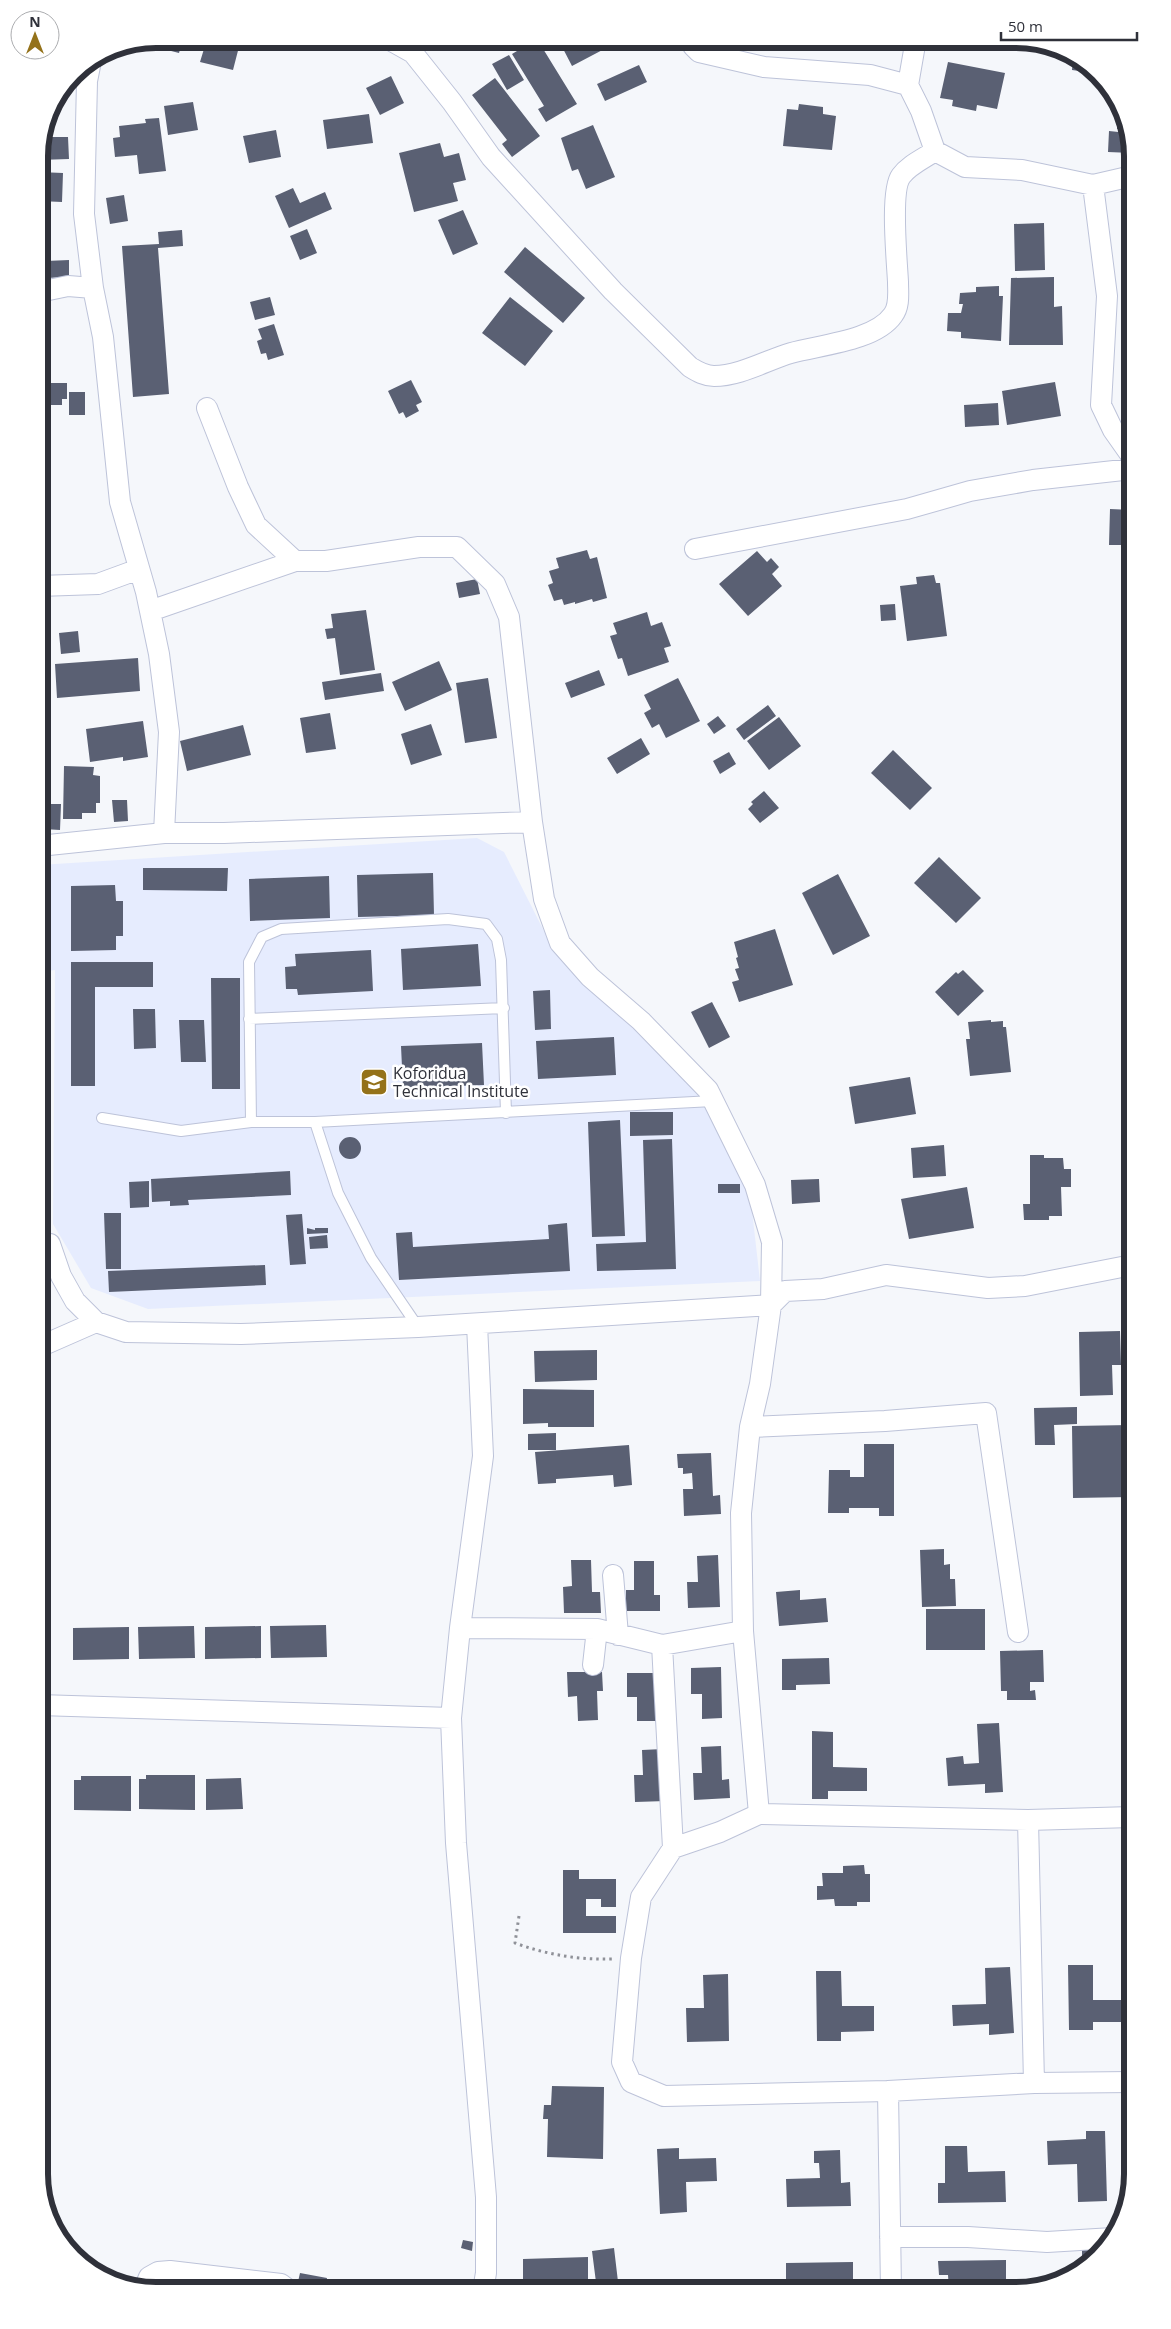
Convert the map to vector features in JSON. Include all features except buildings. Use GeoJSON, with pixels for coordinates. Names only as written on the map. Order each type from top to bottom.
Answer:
{"type":"FeatureCollection","features":[{"type":"Feature","properties":{"kind":"street"},"geometry":{"type":"LineString","coordinates":[[404,48],[413,53],[452,102],[491,158],[613,291],[690,367],[701,374],[715,376],[736,372],[791,353],[838,343],[885,324],[893,315],[898,298],[896,197],[900,178],[910,166],[935,152]]}},
{"type":"Feature","properties":{"kind":"street"},"geometry":{"type":"LineString","coordinates":[[695,48],[699,52],[764,67],[870,75],[908,85]]}},
{"type":"Feature","properties":{"kind":"street"},"geometry":{"type":"LineString","coordinates":[[914,48],[908,85],[921,111],[935,152],[965,167],[1022,170],[1093,185],[1124,178]]}},
{"type":"Feature","properties":{"kind":"street"},"geometry":{"type":"LineString","coordinates":[[89,70],[87,81],[84,214],[93,288],[103,337],[120,502],[150,611],[159,654],[169,732],[164,833]]}},
{"type":"Feature","properties":{"kind":"street"},"geometry":{"type":"LineString","coordinates":[[1093,185],[1107,296],[1101,405],[1113,430],[1124,446]]}},
{"type":"Feature","properties":{"kind":"street"},"geometry":{"type":"LineString","coordinates":[[48,290],[68,286],[93,288]]}},
{"type":"Feature","properties":{"kind":"street"},"geometry":{"type":"LineString","coordinates":[[207,408],[238,487],[256,525],[295,560]]}},
{"type":"Feature","properties":{"kind":"street"},"geometry":{"type":"LineString","coordinates":[[695,549],[907,509],[970,491],[1032,480],[1124,470]]}},
{"type":"Feature","properties":{"kind":"street"},"geometry":{"type":"LineString","coordinates":[[150,611],[295,560],[326,560],[419,547],[457,547],[495,584],[509,617],[532,822],[544,899],[560,943],[590,978],[641,1021],[708,1090],[758,1193],[772,1242],[771,1305],[760,1384],[750,1427],[741,1513],[743,1631],[759,1814]]}},
{"type":"Feature","properties":{"kind":"street"},"geometry":{"type":"LineString","coordinates":[[48,586],[98,584],[139,569]]}},
{"type":"Feature","properties":{"kind":"street"},"geometry":{"type":"LineString","coordinates":[[48,845],[164,833],[532,822]]}},
{"type":"Feature","properties":{"kind":"street"},"geometry":{"type":"LineString","coordinates":[[50,1244],[61,1276],[75,1301],[96,1322],[126,1332],[241,1334],[418,1327],[771,1305],[785,1291],[822,1289],[886,1275],[988,1288],[1025,1286],[1124,1267]]}},
{"type":"Feature","properties":{"kind":"street"},"geometry":{"type":"LineString","coordinates":[[48,1342],[96,1322]]}},
{"type":"Feature","properties":{"kind":"street"},"geometry":{"type":"LineString","coordinates":[[477,1324],[483,1456],[460,1628],[451,1718],[456,1844],[486,2197],[485,2281]]}},
{"type":"Feature","properties":{"kind":"street"},"geometry":{"type":"LineString","coordinates":[[750,1427],[885,1421],[986,1413],[1018,1632]]}},
{"type":"Feature","properties":{"kind":"street"},"geometry":{"type":"LineString","coordinates":[[613,1575],[618,1635]]}},
{"type":"Feature","properties":{"kind":"street"},"geometry":{"type":"LineString","coordinates":[[460,1628],[597,1629],[662,1645],[743,1631]]}},
{"type":"Feature","properties":{"kind":"street"},"geometry":{"type":"LineString","coordinates":[[593,1665],[597,1629]]}},
{"type":"Feature","properties":{"kind":"street"},"geometry":{"type":"LineString","coordinates":[[662,1645],[673,1848],[642,1897],[631,1958],[622,2062],[631,2082],[664,2096],[888,2091],[1034,2083],[1124,2082]]}},
{"type":"Feature","properties":{"kind":"street"},"geometry":{"type":"LineString","coordinates":[[48,1705],[451,1718]]}},
{"type":"Feature","properties":{"kind":"street"},"geometry":{"type":"LineString","coordinates":[[673,1848],[720,1832],[759,1814],[1028,1820],[1124,1817]]}},
{"type":"Feature","properties":{"kind":"street"},"geometry":{"type":"LineString","coordinates":[[1028,1820],[1034,2083]]}},
{"type":"Feature","properties":{"kind":"street"},"geometry":{"type":"LineString","coordinates":[[888,2091],[891,2282]]}},
{"type":"Feature","properties":{"kind":"street"},"geometry":{"type":"LineString","coordinates":[[890,2237],[968,2237],[1047,2242],[1101,2239]]}},
{"type":"Feature","properties":{"kind":"street"},"geometry":{"type":"LineString","coordinates":[[147,2281],[149,2277],[158,2272],[170,2271],[256,2281]]}},
{"type":"Feature","properties":{"kind":"lane"},"geometry":{"type":"LineString","coordinates":[[251,1122],[249,962],[262,937],[281,929],[289,928],[448,919],[486,924],[497,939],[504,1008],[506,1114]]}},
{"type":"Feature","properties":{"kind":"lane"},"geometry":{"type":"LineString","coordinates":[[249,1019],[504,1008]]}},
{"type":"Feature","properties":{"kind":"lane"},"geometry":{"type":"LineString","coordinates":[[102,1118],[181,1131],[251,1122],[315,1122],[506,1114],[714,1101]]}},
{"type":"Feature","properties":{"kind":"lane"},"geometry":{"type":"LineString","coordinates":[[315,1122],[338,1193],[371,1258],[418,1327]]}},
{"type":"Feature","properties":{"kind":"path"},"geometry":{"type":"LineString","coordinates":[[518,1916],[515,1943],[540,1953],[585,1960],[631,1958]]}},
{"type":"Feature","properties":{"kind":"shaded area","name":"Koforidua Technical Institute"},"geometry":{"type":"Polygon","coordinates":[[[477,838],[504,852],[549,941],[707,1102],[750,1193],[760,1281],[148,1309],[91,1288],[53,1224],[55,970],[48,971],[48,864],[477,838]]]}},
{"type":"Feature","properties":{"kind":"place","name":"Koforidua Technical Institute"},"geometry":{"type":"Point","coordinates":[374,1082]}}]}
